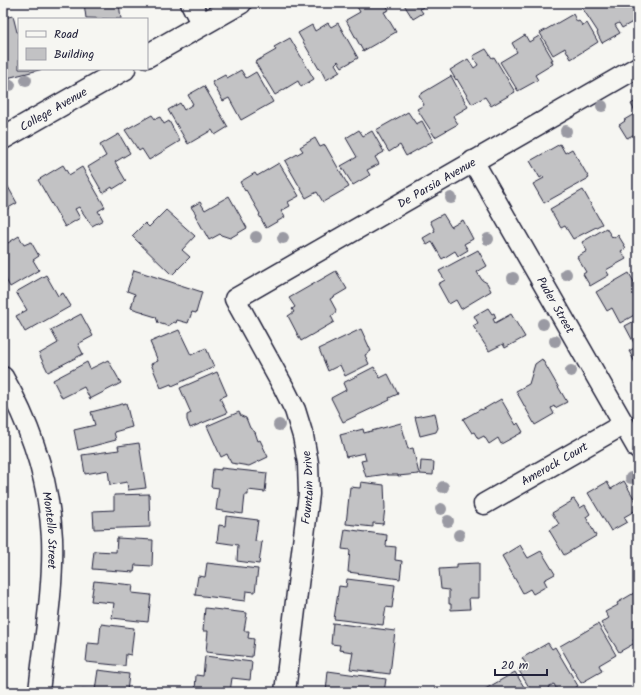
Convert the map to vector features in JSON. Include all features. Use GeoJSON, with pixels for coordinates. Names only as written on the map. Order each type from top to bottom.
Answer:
{"type":"FeatureCollection","features":[{"type":"Feature","properties":{"kind":"street"},"geometry":{"type":"LineString","coordinates":[[191,3],[202,25]]}},
{"type":"Feature","properties":{"kind":"street"},"geometry":{"type":"LineString","coordinates":[[148,55],[240,3]]}},
{"type":"Feature","properties":{"kind":"street","name":"De Parsia Avenue"},"geometry":{"type":"LineString","coordinates":[[235,299],[473,160],[638,67]]}},
{"type":"Feature","properties":{"kind":"street","name":"College Avenue"},"geometry":{"type":"LineString","coordinates":[[3,138],[122,70]]}},
{"type":"Feature","properties":{"kind":"street","name":"Puder Street"},"geometry":{"type":"LineString","coordinates":[[473,160],[638,449]]}},
{"type":"Feature","properties":{"kind":"street","name":"Fountain Drive"},"geometry":{"type":"LineString","coordinates":[[235,299],[284,388],[294,410],[303,436],[308,463],[309,494],[286,692]]}},
{"type":"Feature","properties":{"kind":"street","name":"Montello Street"},"geometry":{"type":"LineString","coordinates":[[3,377],[13,394],[28,427],[41,467],[48,502],[52,538],[52,574],[39,692]]}},
{"type":"Feature","properties":{"kind":"street","name":"Amerock Court"},"geometry":{"type":"LineString","coordinates":[[484,504],[624,424]]}},
{"type":"Feature","properties":{"kind":"building"},"geometry":{"type":"Polygon","coordinates":[[[84,3],[119,3],[121,18],[86,18],[84,3]]]}},
{"type":"Feature","properties":{"kind":"building"},"geometry":{"type":"Polygon","coordinates":[[[355,3],[385,3],[389,10],[384,12],[396,32],[363,51],[346,20],[360,12],[355,3]]]}},
{"type":"Feature","properties":{"kind":"building"},"geometry":{"type":"Polygon","coordinates":[[[403,3],[425,3],[426,5],[420,9],[423,13],[413,19],[403,3]]]}},
{"type":"Feature","properties":{"kind":"building"},"geometry":{"type":"Polygon","coordinates":[[[579,3],[630,3],[638,16],[638,19],[622,28],[619,23],[615,25],[620,33],[602,43],[597,33],[598,32],[579,3]]]}},
{"type":"Feature","properties":{"kind":"building"},"geometry":{"type":"Polygon","coordinates":[[[573,14],[577,22],[579,21],[583,26],[587,23],[598,42],[571,59],[565,48],[553,55],[540,33],[573,14]]]}},
{"type":"Feature","properties":{"kind":"building"},"geometry":{"type":"Polygon","coordinates":[[[13,16],[18,32],[18,70],[39,70],[3,79],[3,18],[13,16]]]}},
{"type":"Feature","properties":{"kind":"building"},"geometry":{"type":"Polygon","coordinates":[[[328,23],[331,27],[338,23],[358,58],[342,67],[338,61],[335,64],[340,72],[326,80],[298,33],[312,25],[315,31],[328,23]]]}},
{"type":"Feature","properties":{"kind":"building"},"geometry":{"type":"Polygon","coordinates":[[[525,35],[529,42],[539,36],[553,60],[551,60],[553,64],[535,75],[538,80],[518,91],[500,62],[517,52],[512,43],[525,35]]]}},
{"type":"Feature","properties":{"kind":"building"},"geometry":{"type":"Polygon","coordinates":[[[290,38],[314,79],[301,87],[298,81],[275,95],[255,62],[276,50],[274,47],[290,38]]]}},
{"type":"Feature","properties":{"kind":"building"},"geometry":{"type":"Polygon","coordinates":[[[486,49],[492,58],[494,57],[515,92],[491,106],[485,97],[472,104],[450,70],[468,59],[474,68],[478,65],[473,56],[486,49]]]}},
{"type":"Feature","properties":{"kind":"building"},"geometry":{"type":"Polygon","coordinates":[[[241,70],[246,78],[256,72],[273,102],[241,120],[229,98],[223,101],[212,82],[225,75],[227,78],[241,70]]]}},
{"type":"Feature","properties":{"kind":"building"},"geometry":{"type":"Polygon","coordinates":[[[451,76],[468,107],[453,116],[458,124],[435,137],[417,109],[424,105],[419,95],[451,76]]]}},
{"type":"Feature","properties":{"kind":"building"},"geometry":{"type":"Polygon","coordinates":[[[204,86],[228,127],[215,135],[212,130],[188,144],[168,110],[180,103],[184,110],[193,104],[188,95],[204,86]]]}},
{"type":"Feature","properties":{"kind":"building"},"geometry":{"type":"Polygon","coordinates":[[[638,100],[638,138],[635,134],[627,138],[619,125],[625,121],[624,120],[636,113],[631,104],[638,100]]]}},
{"type":"Feature","properties":{"kind":"building"},"geometry":{"type":"Polygon","coordinates":[[[408,112],[416,124],[422,121],[433,141],[406,156],[400,145],[389,152],[376,130],[408,112]]]}},
{"type":"Feature","properties":{"kind":"building"},"geometry":{"type":"Polygon","coordinates":[[[152,115],[155,119],[160,117],[164,124],[169,121],[180,141],[149,160],[142,149],[139,151],[125,130],[152,115]]]}},
{"type":"Feature","properties":{"kind":"building"},"geometry":{"type":"Polygon","coordinates":[[[359,130],[363,136],[372,131],[384,152],[375,157],[379,164],[367,170],[370,175],[353,185],[341,166],[357,157],[346,138],[359,130]]]}},
{"type":"Feature","properties":{"kind":"building"},"geometry":{"type":"Polygon","coordinates":[[[119,134],[130,153],[115,162],[126,181],[103,193],[88,167],[106,156],[100,145],[119,134]]]}},
{"type":"Feature","properties":{"kind":"building"},"geometry":{"type":"Polygon","coordinates":[[[315,138],[320,147],[325,145],[349,187],[323,202],[317,192],[306,198],[285,161],[303,151],[300,147],[315,138]]]}},
{"type":"Feature","properties":{"kind":"building"},"geometry":{"type":"Polygon","coordinates":[[[560,144],[565,153],[572,149],[589,178],[544,203],[533,184],[544,178],[543,176],[540,178],[530,161],[560,144]]]}},
{"type":"Feature","properties":{"kind":"building"},"geometry":{"type":"Polygon","coordinates":[[[279,163],[299,196],[288,202],[290,206],[281,211],[285,217],[266,228],[259,215],[260,214],[240,182],[255,173],[257,176],[279,163]]]}},
{"type":"Feature","properties":{"kind":"building"},"geometry":{"type":"Polygon","coordinates":[[[63,165],[69,175],[82,167],[105,207],[98,211],[103,220],[92,226],[79,207],[75,209],[80,218],[65,227],[38,180],[63,165]]]}},
{"type":"Feature","properties":{"kind":"building"},"geometry":{"type":"Polygon","coordinates":[[[7,185],[17,203],[3,211],[3,188],[7,185]]]}},
{"type":"Feature","properties":{"kind":"building"},"geometry":{"type":"Polygon","coordinates":[[[583,190],[602,224],[573,239],[565,226],[561,228],[550,209],[583,190]]]}},
{"type":"Feature","properties":{"kind":"building"},"geometry":{"type":"Polygon","coordinates":[[[229,196],[247,228],[230,238],[220,234],[209,240],[191,207],[200,202],[205,210],[229,196]]]}},
{"type":"Feature","properties":{"kind":"building"},"geometry":{"type":"Polygon","coordinates":[[[166,210],[195,236],[182,250],[190,257],[172,275],[132,236],[145,223],[149,227],[166,210]]]}},
{"type":"Feature","properties":{"kind":"building"},"geometry":{"type":"Polygon","coordinates":[[[443,214],[451,227],[463,220],[473,239],[464,244],[468,250],[458,256],[455,251],[442,259],[432,242],[427,245],[423,238],[435,231],[430,221],[443,214]]]}},
{"type":"Feature","properties":{"kind":"building"},"geometry":{"type":"Polygon","coordinates":[[[606,228],[612,237],[613,236],[614,238],[618,235],[626,248],[621,251],[626,259],[606,270],[609,275],[590,286],[583,274],[586,272],[577,257],[587,251],[582,242],[606,228]]]}},
{"type":"Feature","properties":{"kind":"building"},"geometry":{"type":"Polygon","coordinates":[[[19,236],[24,245],[31,242],[39,256],[33,260],[39,270],[10,287],[3,274],[3,246],[19,236]]]}},
{"type":"Feature","properties":{"kind":"building"},"geometry":{"type":"Polygon","coordinates":[[[478,250],[487,266],[477,272],[482,280],[487,283],[491,291],[461,309],[456,300],[449,304],[438,284],[445,280],[439,271],[478,250]]]}},
{"type":"Feature","properties":{"kind":"building"},"geometry":{"type":"Polygon","coordinates":[[[134,270],[202,292],[196,313],[192,312],[188,323],[177,320],[176,323],[174,322],[168,326],[158,323],[156,317],[131,308],[135,294],[127,291],[134,270]]]}},
{"type":"Feature","properties":{"kind":"building"},"geometry":{"type":"Polygon","coordinates":[[[336,271],[347,289],[330,299],[336,310],[335,314],[331,316],[334,322],[301,341],[288,316],[294,312],[292,309],[295,307],[289,298],[336,271]]]}},
{"type":"Feature","properties":{"kind":"building"},"geometry":{"type":"Polygon","coordinates":[[[629,273],[638,289],[638,313],[620,323],[612,308],[607,311],[596,292],[629,273]]]}},
{"type":"Feature","properties":{"kind":"building"},"geometry":{"type":"Polygon","coordinates":[[[46,275],[58,296],[63,293],[71,306],[25,332],[16,316],[27,310],[16,292],[46,275]]]}},
{"type":"Feature","properties":{"kind":"building"},"geometry":{"type":"Polygon","coordinates":[[[488,308],[492,314],[494,313],[496,318],[493,319],[495,323],[511,314],[525,337],[505,348],[503,344],[489,351],[473,326],[478,323],[474,316],[488,308]]]}},
{"type":"Feature","properties":{"kind":"building"},"geometry":{"type":"Polygon","coordinates":[[[81,314],[93,336],[78,344],[83,354],[48,372],[39,354],[58,343],[51,330],[81,314]]]}},
{"type":"Feature","properties":{"kind":"building"},"geometry":{"type":"Polygon","coordinates":[[[638,319],[638,344],[636,341],[634,343],[625,326],[638,319]]]}},
{"type":"Feature","properties":{"kind":"building"},"geometry":{"type":"Polygon","coordinates":[[[361,329],[371,351],[365,355],[369,364],[345,376],[340,365],[328,371],[319,349],[361,329]]]}},
{"type":"Feature","properties":{"kind":"building"},"geometry":{"type":"Polygon","coordinates":[[[179,330],[191,355],[206,348],[214,367],[172,386],[171,384],[161,388],[151,364],[158,361],[150,342],[179,330]]]}},
{"type":"Feature","properties":{"kind":"building"},"geometry":{"type":"Polygon","coordinates":[[[638,346],[638,368],[629,351],[638,346]]]}},
{"type":"Feature","properties":{"kind":"building"},"geometry":{"type":"Polygon","coordinates":[[[542,359],[567,402],[555,408],[554,406],[551,408],[554,414],[535,425],[516,391],[529,384],[535,364],[542,359]]]}},
{"type":"Feature","properties":{"kind":"building"},"geometry":{"type":"Polygon","coordinates":[[[108,360],[121,383],[90,399],[84,387],[62,398],[53,380],[87,362],[90,369],[108,360]]]}},
{"type":"Feature","properties":{"kind":"building"},"geometry":{"type":"Polygon","coordinates":[[[374,367],[380,378],[388,374],[398,394],[389,398],[390,400],[343,422],[331,398],[346,390],[343,383],[374,367]]]}},
{"type":"Feature","properties":{"kind":"building"},"geometry":{"type":"Polygon","coordinates":[[[217,372],[227,395],[220,398],[227,413],[190,428],[187,415],[191,413],[180,388],[217,372]]]}},
{"type":"Feature","properties":{"kind":"building"},"geometry":{"type":"Polygon","coordinates":[[[501,399],[516,425],[518,423],[523,432],[501,444],[498,438],[489,444],[484,436],[478,439],[463,419],[501,399]]]}},
{"type":"Feature","properties":{"kind":"building"},"geometry":{"type":"Polygon","coordinates":[[[126,403],[132,427],[114,432],[116,440],[78,450],[74,430],[95,425],[91,412],[126,403]]]}},
{"type":"Feature","properties":{"kind":"building"},"geometry":{"type":"Polygon","coordinates":[[[239,412],[241,416],[246,418],[250,428],[255,432],[258,441],[260,440],[268,457],[249,466],[231,463],[227,454],[221,457],[207,426],[239,412]]]}},
{"type":"Feature","properties":{"kind":"building"},"geometry":{"type":"Polygon","coordinates":[[[435,413],[438,428],[436,432],[420,436],[415,417],[435,413]]]}},
{"type":"Feature","properties":{"kind":"building"},"geometry":{"type":"Polygon","coordinates":[[[401,423],[408,449],[413,448],[419,474],[398,476],[387,474],[366,477],[361,461],[366,460],[364,453],[346,457],[340,435],[363,429],[364,433],[401,423]]]}},
{"type":"Feature","properties":{"kind":"building"},"geometry":{"type":"Polygon","coordinates":[[[139,443],[146,488],[128,490],[127,482],[110,485],[108,470],[85,474],[82,455],[119,450],[118,446],[139,443]]]}},
{"type":"Feature","properties":{"kind":"building"},"geometry":{"type":"Polygon","coordinates":[[[421,461],[434,462],[433,475],[420,474],[421,461]]]}},
{"type":"Feature","properties":{"kind":"building"},"geometry":{"type":"Polygon","coordinates":[[[221,468],[267,473],[265,492],[248,490],[248,495],[245,495],[243,514],[216,510],[219,488],[211,487],[213,469],[221,470],[221,468]]]}},
{"type":"Feature","properties":{"kind":"building"},"geometry":{"type":"Polygon","coordinates":[[[624,481],[638,505],[638,509],[624,517],[627,522],[611,531],[588,493],[607,482],[611,489],[624,481]]]}},
{"type":"Feature","properties":{"kind":"building"},"geometry":{"type":"Polygon","coordinates":[[[361,482],[384,485],[385,508],[383,524],[373,523],[373,527],[346,524],[350,487],[360,488],[361,482]]]}},
{"type":"Feature","properties":{"kind":"building"},"geometry":{"type":"Polygon","coordinates":[[[149,494],[150,527],[94,529],[93,511],[114,510],[114,495],[149,494]]]}},
{"type":"Feature","properties":{"kind":"building"},"geometry":{"type":"Polygon","coordinates":[[[574,499],[580,508],[585,505],[590,514],[586,517],[596,536],[564,555],[549,530],[559,524],[552,513],[574,499]]]}},
{"type":"Feature","properties":{"kind":"building"},"geometry":{"type":"Polygon","coordinates":[[[226,516],[258,520],[255,541],[262,542],[259,564],[237,561],[238,545],[217,542],[219,525],[225,526],[226,516]]]}},
{"type":"Feature","properties":{"kind":"building"},"geometry":{"type":"Polygon","coordinates":[[[345,529],[387,535],[386,546],[396,547],[395,560],[402,561],[400,579],[348,572],[350,550],[342,549],[345,529]]]}},
{"type":"Feature","properties":{"kind":"building"},"geometry":{"type":"Polygon","coordinates":[[[117,538],[153,540],[152,566],[135,565],[134,572],[92,569],[94,551],[116,552],[117,538]]]}},
{"type":"Feature","properties":{"kind":"building"},"geometry":{"type":"Polygon","coordinates":[[[520,545],[528,558],[541,551],[555,574],[544,580],[547,586],[533,594],[530,589],[523,593],[502,556],[520,545]]]}},
{"type":"Feature","properties":{"kind":"building"},"geometry":{"type":"Polygon","coordinates":[[[207,563],[258,569],[255,592],[246,591],[245,601],[195,595],[198,576],[205,577],[207,563]]]}},
{"type":"Feature","properties":{"kind":"building"},"geometry":{"type":"Polygon","coordinates":[[[479,563],[479,598],[469,598],[470,609],[451,610],[451,604],[449,604],[449,590],[441,589],[439,569],[457,568],[457,564],[479,563]]]}},
{"type":"Feature","properties":{"kind":"building"},"geometry":{"type":"Polygon","coordinates":[[[347,579],[395,585],[392,608],[386,607],[383,625],[334,619],[339,586],[346,587],[347,579]]]}},
{"type":"Feature","properties":{"kind":"building"},"geometry":{"type":"Polygon","coordinates":[[[94,581],[133,585],[132,593],[151,595],[148,622],[112,618],[114,603],[91,601],[94,581]]]}},
{"type":"Feature","properties":{"kind":"building"},"geometry":{"type":"Polygon","coordinates":[[[634,593],[638,599],[638,639],[633,640],[635,643],[619,652],[601,623],[609,618],[605,612],[618,605],[617,603],[634,593]]]}},
{"type":"Feature","properties":{"kind":"building"},"geometry":{"type":"Polygon","coordinates":[[[205,608],[247,613],[244,631],[249,631],[248,638],[254,639],[252,657],[206,652],[208,631],[203,631],[205,608]]]}},
{"type":"Feature","properties":{"kind":"building"},"geometry":{"type":"Polygon","coordinates":[[[333,623],[395,631],[390,674],[350,669],[353,652],[339,650],[340,645],[331,644],[333,623]]]}},
{"type":"Feature","properties":{"kind":"building"},"geometry":{"type":"Polygon","coordinates":[[[101,624],[134,628],[131,655],[126,654],[125,666],[86,662],[88,643],[99,644],[101,624]]]}},
{"type":"Feature","properties":{"kind":"building"},"geometry":{"type":"Polygon","coordinates":[[[598,624],[616,655],[599,665],[602,671],[581,683],[560,646],[598,624]]]}},
{"type":"Feature","properties":{"kind":"building"},"geometry":{"type":"Polygon","coordinates":[[[548,643],[552,649],[555,647],[578,686],[565,692],[558,692],[554,684],[548,687],[550,691],[548,692],[532,692],[518,669],[526,664],[522,658],[548,643]]]}},
{"type":"Feature","properties":{"kind":"building"},"geometry":{"type":"Polygon","coordinates":[[[205,656],[252,662],[250,680],[232,678],[230,692],[195,692],[196,675],[203,676],[205,656]]]}},
{"type":"Feature","properties":{"kind":"building"},"geometry":{"type":"Polygon","coordinates":[[[98,670],[129,674],[127,692],[82,692],[83,689],[95,690],[98,670]]]}},
{"type":"Feature","properties":{"kind":"building"},"geometry":{"type":"Polygon","coordinates":[[[328,671],[386,679],[384,692],[326,692],[328,671]]]}},
{"type":"Feature","properties":{"kind":"building"},"geometry":{"type":"Polygon","coordinates":[[[515,672],[527,692],[480,692],[515,672]]]}}]}
